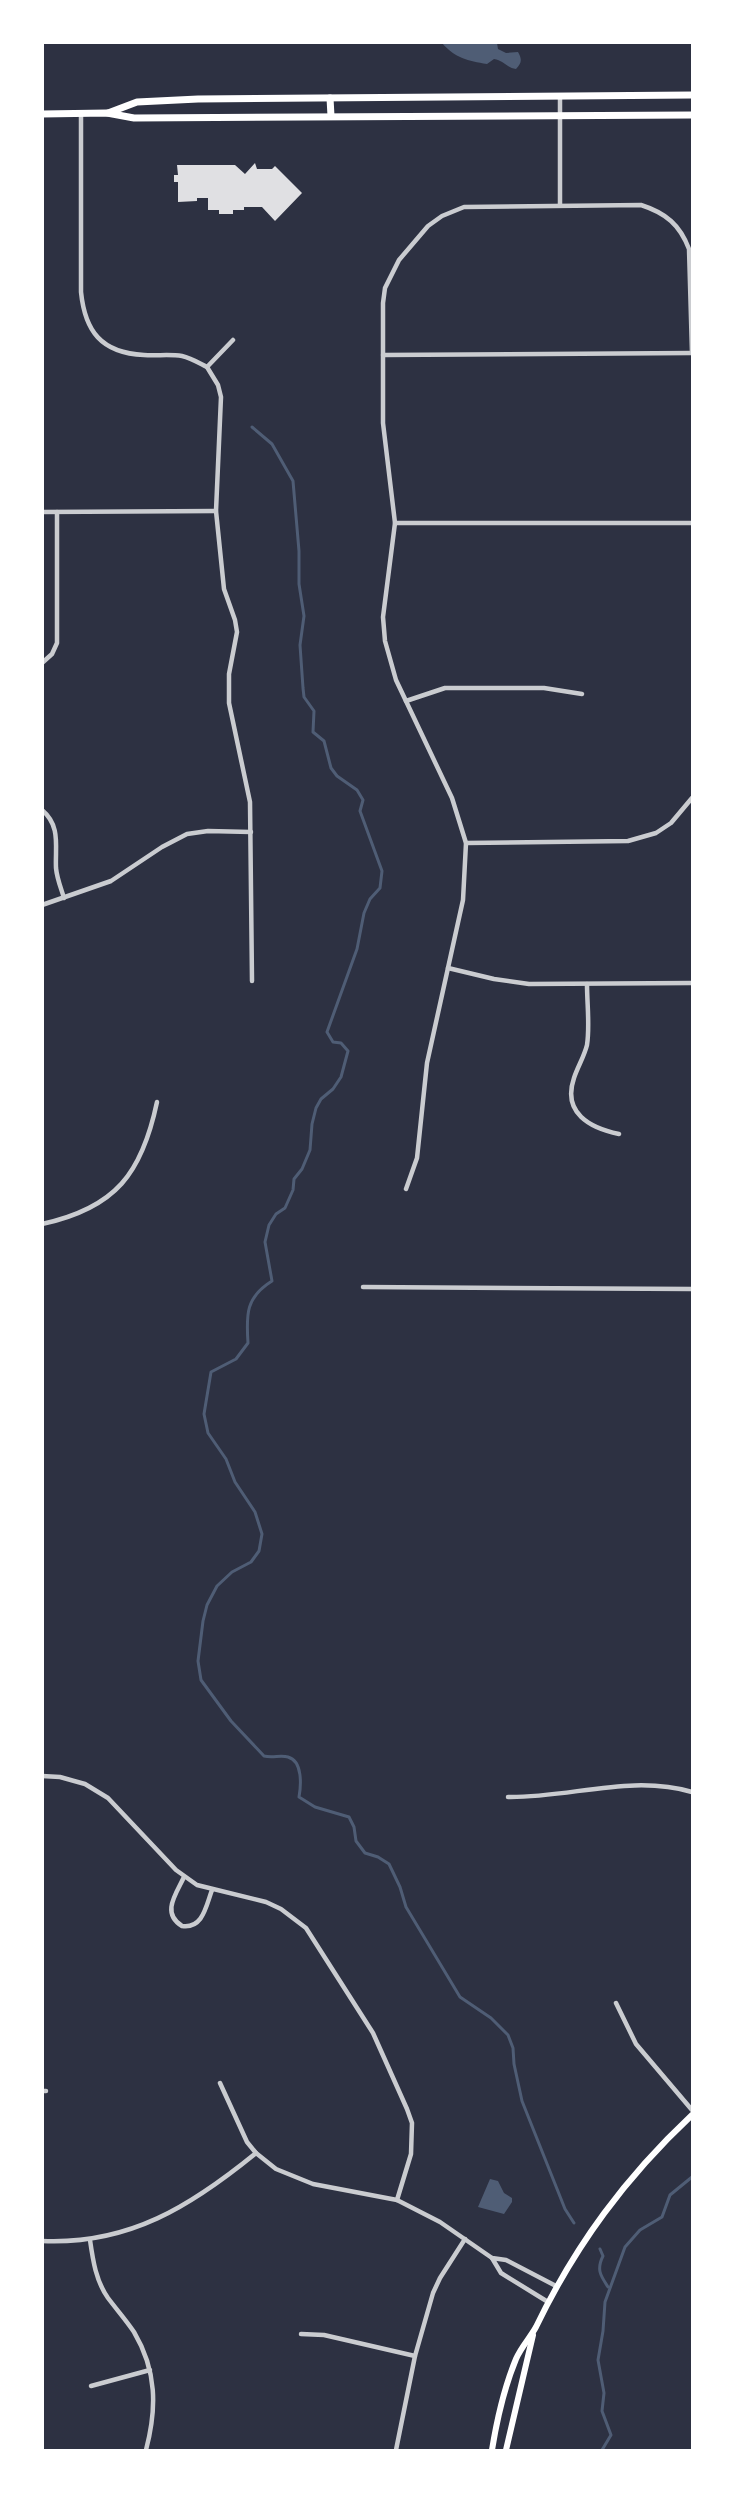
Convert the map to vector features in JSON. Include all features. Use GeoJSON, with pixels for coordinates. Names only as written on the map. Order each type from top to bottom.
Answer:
{"type":"FeatureCollection","features":[{"type":"Feature","properties":{"kind":"main road"},"geometry":{"type":"LineString","coordinates":[[107,113],[137,102],[198,99],[692,95]]}},
{"type":"Feature","properties":{"kind":"main road"},"geometry":{"type":"LineString","coordinates":[[330,98],[331,116]]}},
{"type":"Feature","properties":{"kind":"main road"},"geometry":{"type":"LineString","coordinates":[[42,114],[107,113],[134,118],[560,114],[692,115]]}},
{"type":"Feature","properties":{"kind":"main road"},"geometry":{"type":"LineString","coordinates":[[492,2450],[508,2381],[517,2357],[533,2332],[556,2286],[591,2228],[628,2181],[663,2142],[692,2115]]}},
{"type":"Feature","properties":{"kind":"main road"},"geometry":{"type":"LineString","coordinates":[[506,2450],[533,2332]]}},
{"type":"Feature","properties":{"kind":"street"},"geometry":{"type":"LineString","coordinates":[[560,96],[560,204]]}},
{"type":"Feature","properties":{"kind":"street"},"geometry":{"type":"LineString","coordinates":[[81,114],[81,292],[83,312],[89,326],[105,344],[132,354],[180,356],[207,367],[218,385],[221,398],[216,511],[224,589],[235,620],[237,632],[229,674],[229,702],[250,802],[252,832],[252,981]]}},
{"type":"Feature","properties":{"kind":"street"},"geometry":{"type":"LineString","coordinates":[[383,355],[692,353],[691,260],[687,243],[677,225],[668,216],[641,205],[560,204],[464,207],[442,216],[428,226],[399,260],[385,288],[383,303],[383,355],[383,423],[395,523],[383,617],[385,642],[390,664],[452,798],[466,843],[463,900],[427,1063],[417,1158],[406,1189]]}},
{"type":"Feature","properties":{"kind":"street"},"geometry":{"type":"LineString","coordinates":[[207,367],[233,340]]}},
{"type":"Feature","properties":{"kind":"street"},"geometry":{"type":"LineString","coordinates":[[42,512],[216,511]]}},
{"type":"Feature","properties":{"kind":"street"},"geometry":{"type":"LineString","coordinates":[[42,663],[52,654],[57,643],[57,512]]}},
{"type":"Feature","properties":{"kind":"street"},"geometry":{"type":"LineString","coordinates":[[395,523],[692,523]]}},
{"type":"Feature","properties":{"kind":"street"},"geometry":{"type":"LineString","coordinates":[[406,701],[445,688],[544,688],[582,694]]}},
{"type":"Feature","properties":{"kind":"street"},"geometry":{"type":"LineString","coordinates":[[466,843],[628,841],[656,833],[671,823],[692,798]]}},
{"type":"Feature","properties":{"kind":"street"},"geometry":{"type":"LineString","coordinates":[[42,810],[54,825],[57,841],[56,867],[64,898]]}},
{"type":"Feature","properties":{"kind":"street"},"geometry":{"type":"LineString","coordinates":[[42,906],[111,881],[162,847],[187,834],[208,831],[252,832]]}},
{"type":"Feature","properties":{"kind":"street"},"geometry":{"type":"LineString","coordinates":[[448,968],[494,979],[529,984],[692,983]]}},
{"type":"Feature","properties":{"kind":"street"},"geometry":{"type":"LineString","coordinates":[[587,984],[587,1043],[571,1088],[573,1104],[580,1117],[590,1126],[619,1134]]}},
{"type":"Feature","properties":{"kind":"street"},"geometry":{"type":"LineString","coordinates":[[42,1224],[66,1219],[90,1209],[118,1188],[138,1161],[158,1102]]}},
{"type":"Feature","properties":{"kind":"street"},"geometry":{"type":"LineString","coordinates":[[363,1287],[692,1289]]}},
{"type":"Feature","properties":{"kind":"street"},"geometry":{"type":"LineString","coordinates":[[42,1776],[72,1780],[85,1784],[108,1798],[184,1877],[212,1890],[252,1898],[281,1909],[298,1921],[314,1940],[373,2033],[412,2123],[411,2154],[397,2200]]}},
{"type":"Feature","properties":{"kind":"street"},"geometry":{"type":"LineString","coordinates":[[508,1797],[553,1796],[642,1784],[692,1792]]}},
{"type":"Feature","properties":{"kind":"street"},"geometry":{"type":"LineString","coordinates":[[184,1877],[170,1907],[173,1919],[182,1926],[194,1925],[201,1919],[212,1890]]}},
{"type":"Feature","properties":{"kind":"street"},"geometry":{"type":"LineString","coordinates":[[616,2003],[636,2044],[692,2110]]}},
{"type":"Feature","properties":{"kind":"street"},"geometry":{"type":"LineString","coordinates":[[220,2083],[242,2133],[256,2153],[276,2169],[306,2182],[371,2197],[397,2200],[440,2222],[492,2258],[501,2273],[548,2302]]}},
{"type":"Feature","properties":{"kind":"street"},"geometry":{"type":"LineString","coordinates":[[42,2241],[90,2240],[141,2227],[186,2205],[211,2189],[256,2153]]}},
{"type":"Feature","properties":{"kind":"street"},"geometry":{"type":"LineString","coordinates":[[396,2450],[415,2356],[440,2278],[465,2239]]}},
{"type":"Feature","properties":{"kind":"street"},"geometry":{"type":"LineString","coordinates":[[90,2240],[93,2262],[102,2289],[134,2333],[150,2370],[153,2382],[154,2410],[146,2450]]}},
{"type":"Feature","properties":{"kind":"street"},"geometry":{"type":"LineString","coordinates":[[492,2258],[506,2260],[556,2286]]}},
{"type":"Feature","properties":{"kind":"street"},"geometry":{"type":"LineString","coordinates":[[301,2334],[324,2336],[415,2356]]}},
{"type":"Feature","properties":{"kind":"street"},"geometry":{"type":"LineString","coordinates":[[91,2386],[150,2370]]}},
{"type":"Feature","properties":{"kind":"water"},"geometry":{"type":"Polygon","coordinates":[[[442,43],[497,43],[498,49],[506,53],[518,52],[521,59],[516,69],[494,59],[487,64],[474,62],[462,58],[442,43]]]}},
{"type":"Feature","properties":{"kind":"water"},"geometry":{"type":"Polygon","coordinates":[[[490,2179],[498,2181],[504,2193],[512,2198],[512,2202],[504,2214],[478,2207],[490,2179]]]}},
{"type":"Feature","properties":{"kind":"building"},"geometry":{"type":"Polygon","coordinates":[[[255,163],[257,169],[272,169],[275,166],[302,193],[275,221],[262,207],[244,207],[244,210],[233,210],[233,214],[219,214],[219,210],[208,210],[208,198],[197,198],[197,201],[178,202],[178,182],[174,182],[174,175],[178,175],[177,165],[235,165],[245,174],[255,163]]]}},
{"type":"Feature","properties":{"kind":"waterway"},"geometry":{"type":"LineString","coordinates":[[252,427],[272,444],[293,481],[299,551],[299,584],[304,616],[300,645],[303,688],[304,697],[314,711],[313,732],[324,741],[331,768],[337,776],[357,790],[363,800],[360,811],[382,871],[380,888],[370,899],[364,913],[357,949],[327,1032],[333,1042],[341,1043],[348,1051],[341,1077],[333,1089],[321,1099],[316,1108],[312,1124],[310,1150],[302,1169],[294,1179],[293,1190],[285,1208],[276,1214],[269,1225],[265,1242],[272,1281],[263,1287],[252,1300],[247,1323],[248,1343],[236,1359],[211,1372],[204,1414],[208,1433],[226,1459],[235,1482],[255,1512],[262,1534],[259,1551],[251,1562],[232,1572],[217,1586],[207,1605],[198,1661],[201,1680],[231,1721],[264,1756],[282,1756],[293,1759],[300,1774],[299,1797],[315,1807],[349,1817],[354,1827],[356,1841],[365,1853],[378,1857],[389,1864],[400,1887],[406,1907],[460,1997],[491,2018],[508,2035],[513,2048],[514,2064],[522,2101],[565,2209],[574,2223]]}},
{"type":"Feature","properties":{"kind":"waterway"},"geometry":{"type":"LineString","coordinates":[[602,2450],[611,2435],[602,2411],[604,2393],[598,2360],[605,2302],[625,2247],[640,2230],[662,2217],[670,2195],[692,2177]]}},
{"type":"Feature","properties":{"kind":"waterway"},"geometry":{"type":"LineString","coordinates":[[600,2249],[603,2256],[600,2273],[608,2287]]}}]}
